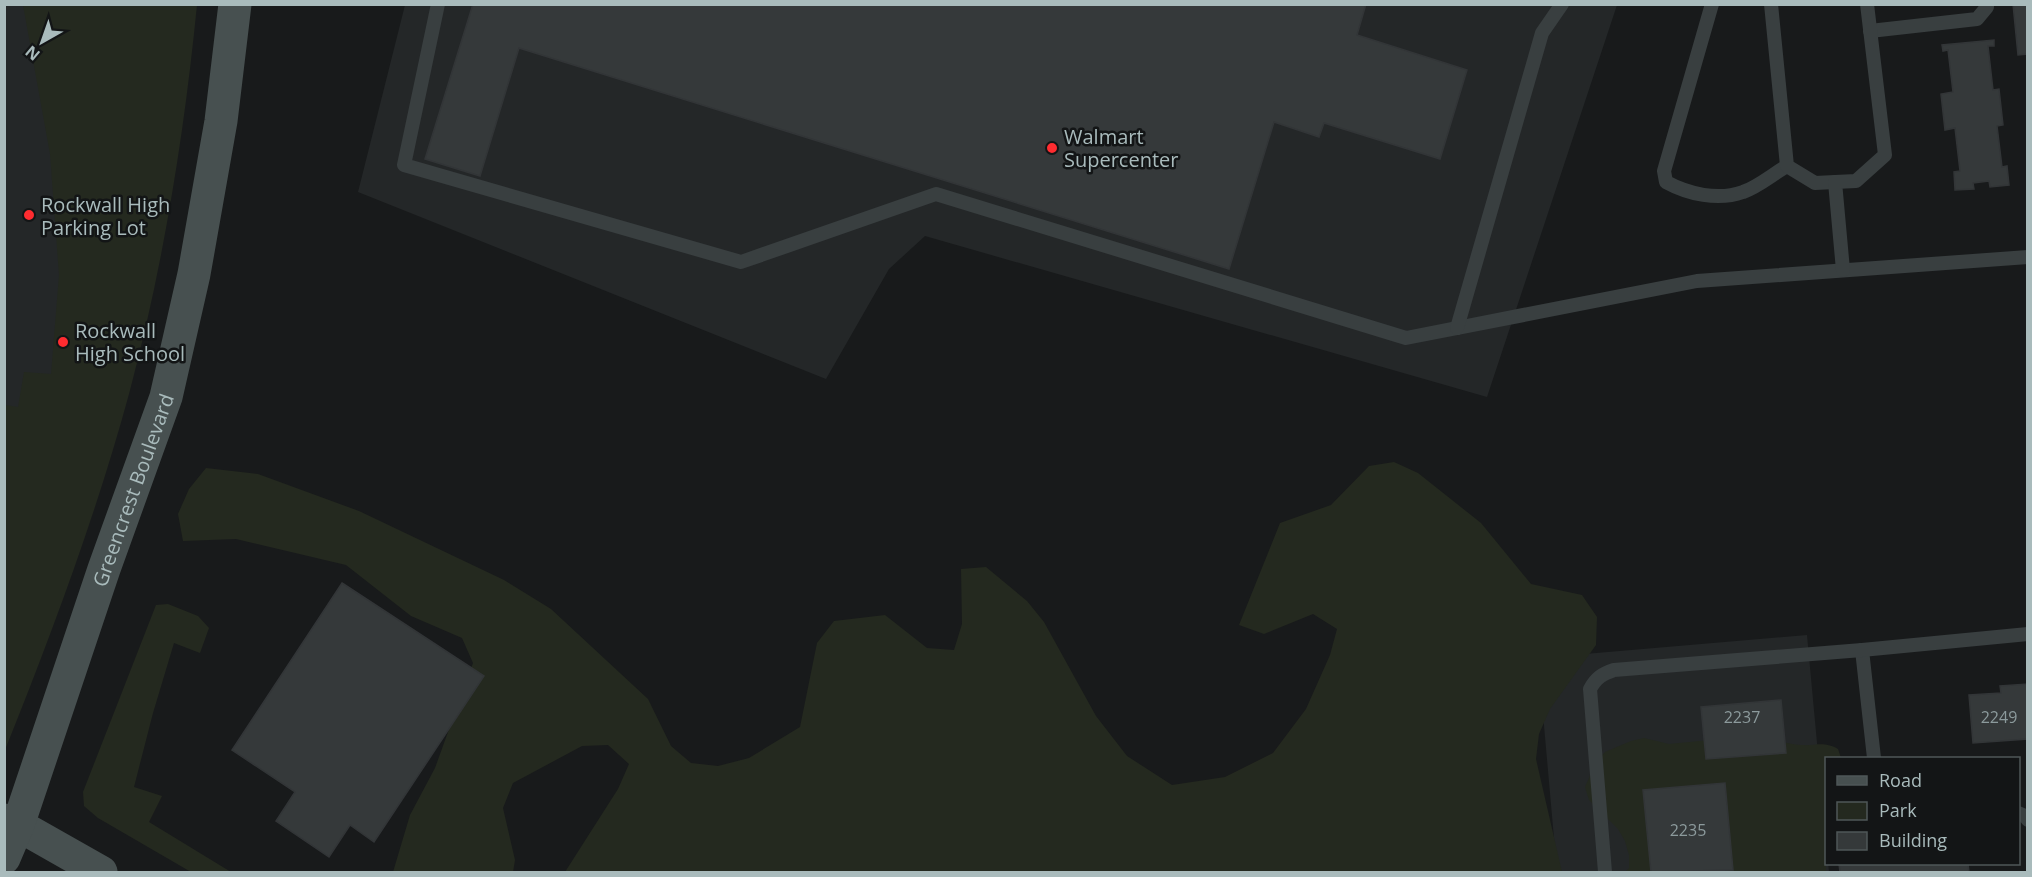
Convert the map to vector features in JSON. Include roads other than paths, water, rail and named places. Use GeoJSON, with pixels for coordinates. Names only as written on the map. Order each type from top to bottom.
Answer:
{"type":"FeatureCollection","features":[{"type":"Feature","properties":{"kind":"street","name":"Greencrest Boulevard"},"geometry":{"type":"LineString","coordinates":[[4,858],[11,823],[166,397],[194,274],[221,121],[235,4]]}},
{"type":"Feature","properties":{"kind":"street"},"geometry":{"type":"LineString","coordinates":[[11,823],[101,873]]}},
{"type":"Feature","properties":{"kind":"lane"},"geometry":{"type":"LineString","coordinates":[[438,4],[404,165],[741,262],[936,194],[1406,339],[1697,281],[2023,257]]}},
{"type":"Feature","properties":{"kind":"lane"},"geometry":{"type":"LineString","coordinates":[[1457,328],[1542,33],[1562,4]]}},
{"type":"Feature","properties":{"kind":"lane"},"geometry":{"type":"LineString","coordinates":[[1712,4],[1664,171],[1666,182],[1684,192],[1726,196],[1744,192],[1787,166]]}},
{"type":"Feature","properties":{"kind":"lane"},"geometry":{"type":"LineString","coordinates":[[1772,4],[1787,166]]}},
{"type":"Feature","properties":{"kind":"lane"},"geometry":{"type":"LineString","coordinates":[[1787,166],[1815,183],[1856,181],[1885,155],[1868,4]]}},
{"type":"Feature","properties":{"kind":"lane"},"geometry":{"type":"LineString","coordinates":[[1870,31],[1977,19],[1987,4]]}},
{"type":"Feature","properties":{"kind":"lane"},"geometry":{"type":"LineString","coordinates":[[1835,182],[1843,270]]}},
{"type":"Feature","properties":{"kind":"lane"},"geometry":{"type":"LineString","coordinates":[[1605,873],[1590,689],[1597,678],[1614,670],[2028,634]]}},
{"type":"Feature","properties":{"kind":"lane"},"geometry":{"type":"LineString","coordinates":[[1862,650],[1874,757]]}},
{"type":"Feature","properties":{"kind":"place","name":"Walmart Supercenter"},"geometry":{"type":"Point","coordinates":[1052,148]}},
{"type":"Feature","properties":{"kind":"place","name":"Rockwall High Parking Lot"},"geometry":{"type":"Point","coordinates":[29,215]}},
{"type":"Feature","properties":{"kind":"place","name":"Rockwall High School"},"geometry":{"type":"Point","coordinates":[63,342]}}]}
